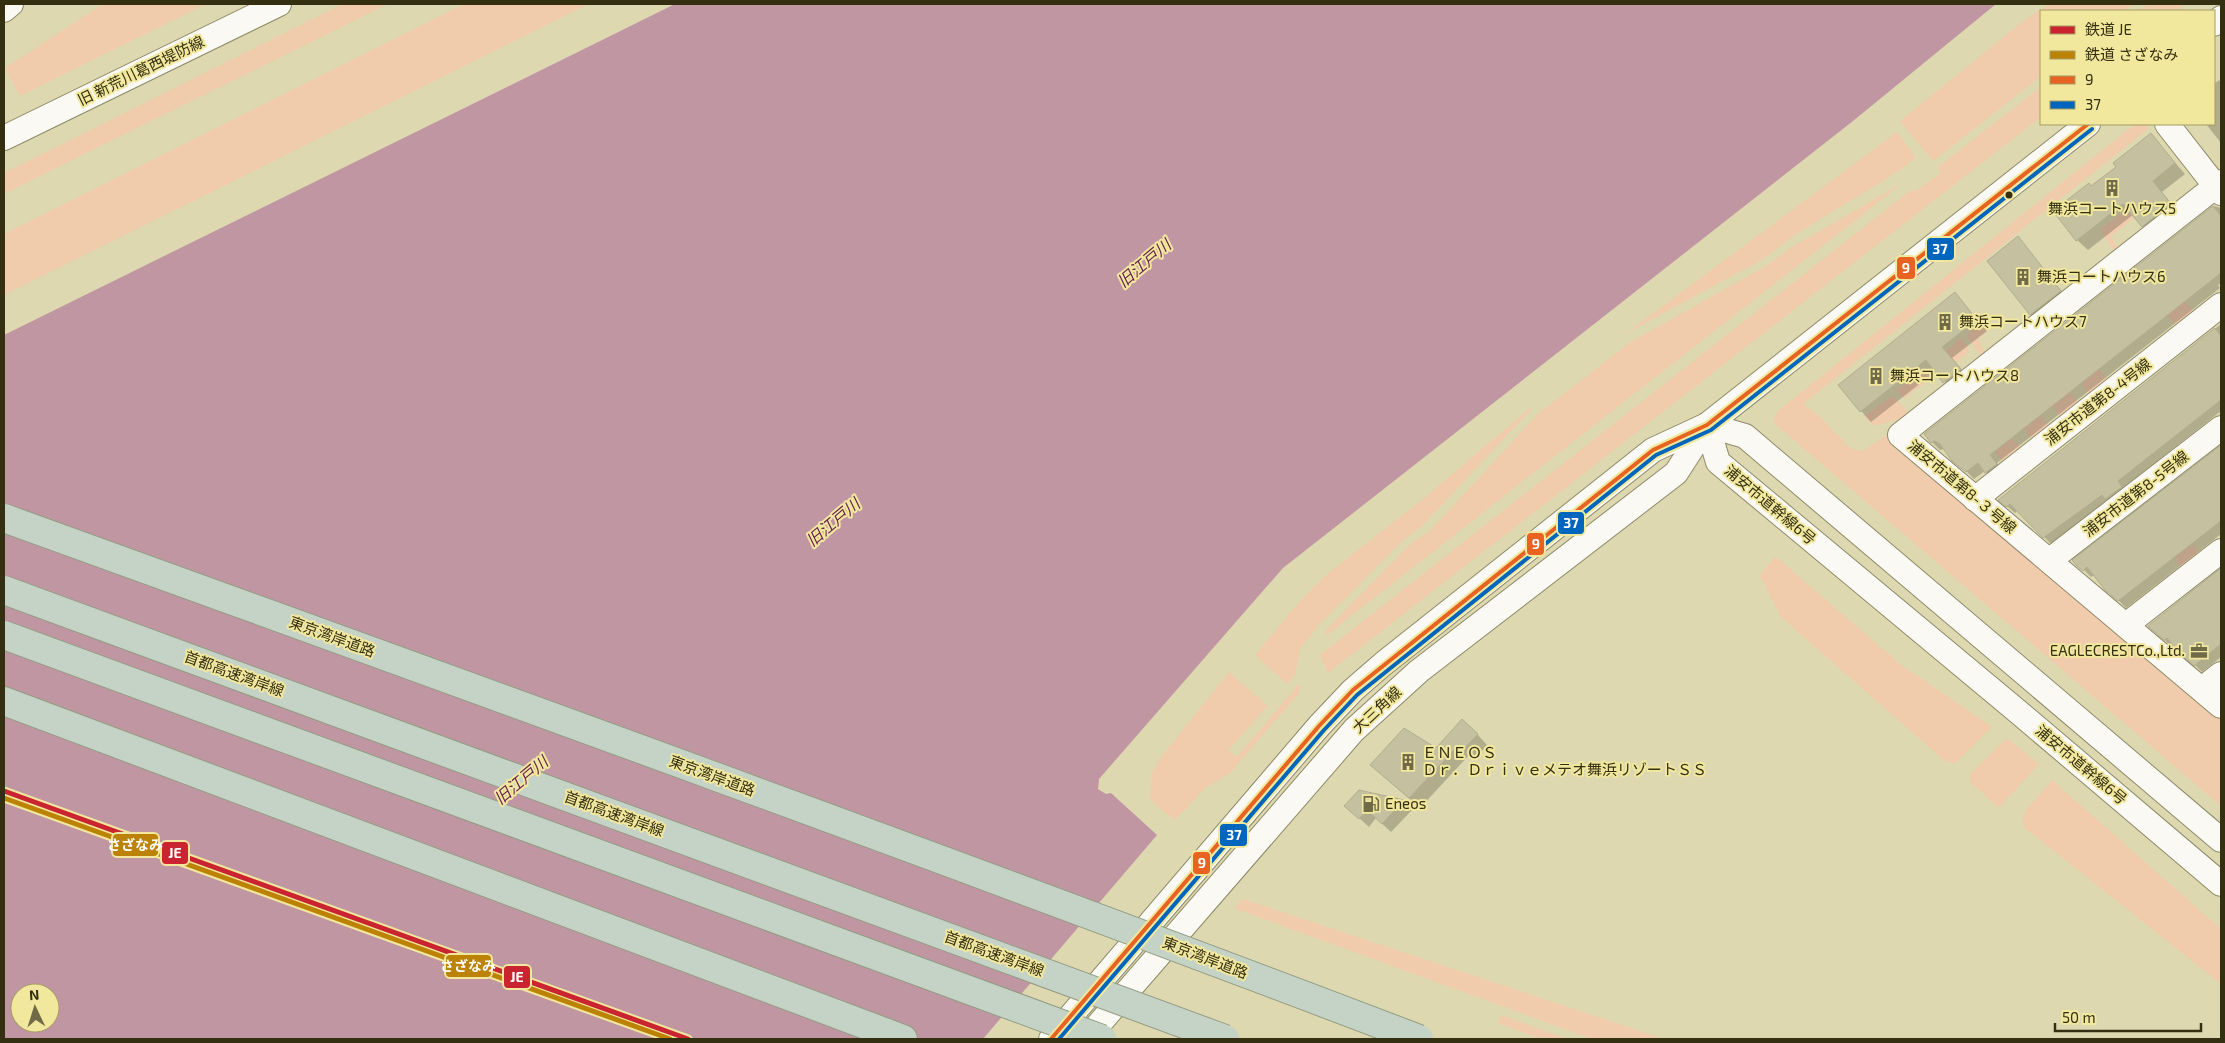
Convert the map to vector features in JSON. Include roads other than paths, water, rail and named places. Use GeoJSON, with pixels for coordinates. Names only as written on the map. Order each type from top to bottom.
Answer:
{"type":"FeatureCollection","features":[{"type":"Feature","properties":{"kind":"highway","name":"東京湾岸道路"},"geometry":{"type":"LineString","coordinates":[[4,518],[376,652],[1206,958],[1419,1039]]}},
{"type":"Feature","properties":{"kind":"highway","name":"首都高速湾岸線"},"geometry":{"type":"LineString","coordinates":[[4,590],[1224,1039]]}},
{"type":"Feature","properties":{"kind":"highway"},"geometry":{"type":"LineString","coordinates":[[4,635],[1102,1039]]}},
{"type":"Feature","properties":{"kind":"highway"},"geometry":{"type":"LineString","coordinates":[[4,701],[903,1039]]}},
{"type":"Feature","properties":{"kind":"street"},"geometry":{"type":"LineString","coordinates":[[4,10],[11,4]]}},
{"type":"Feature","properties":{"kind":"street","name":"旧 新荒川葛西堤防線"},"geometry":{"type":"LineString","coordinates":[[4,138],[279,4]]}},
{"type":"Feature","properties":{"kind":"street","name":"大三角線"},"geometry":{"type":"LineString","coordinates":[[1051,1039],[1319,726],[1353,690],[1487,580],[1653,450],[1707,425],[2087,125]]}},
{"type":"Feature","properties":{"kind":"street"},"geometry":{"type":"LineString","coordinates":[[2168,125],[2219,187]]}},
{"type":"Feature","properties":{"kind":"street","name":"浦安市道第8-３号線"},"geometry":{"type":"LineString","coordinates":[[2219,187],[1900,435],[2221,706]]}},
{"type":"Feature","properties":{"kind":"street","name":"浦安市道第8-4号線"},"geometry":{"type":"LineString","coordinates":[[1975,499],[2221,305]]}},
{"type":"Feature","properties":{"kind":"street"},"geometry":{"type":"LineString","coordinates":[[1707,425],[1745,436],[2221,840]]}},
{"type":"Feature","properties":{"kind":"street","name":"大三角線"},"geometry":{"type":"LineString","coordinates":[[1086,1039],[1354,730],[1419,671],[1676,473],[1707,425]]}},
{"type":"Feature","properties":{"kind":"street","name":"浦安市道幹線6号"},"geometry":{"type":"LineString","coordinates":[[1707,425],[1718,462],[2016,710],[2221,884]]}},
{"type":"Feature","properties":{"kind":"street","name":"浦安市道第8-5号線"},"geometry":{"type":"LineString","coordinates":[[2050,560],[2221,428]]}},
{"type":"Feature","properties":{"kind":"street"},"geometry":{"type":"LineString","coordinates":[[2126,625],[2221,551]]}},
{"type":"Feature","properties":{"kind":"street"},"geometry":{"type":"LineString","coordinates":[[2202,689],[2221,674]]}},
{"type":"Feature","properties":{"kind":"water","name":"旧江戸川"},"geometry":{"type":"Polygon","coordinates":[[[675,4],[1996,4],[1853,121],[1283,568],[1099,779],[1098,789],[1106,794],[1111,793],[1157,835],[983,1039],[4,1039],[4,335],[675,4]]]}},
{"type":"Feature","properties":{"kind":"rail line","name":"JE"},"geometry":{"type":"LineString","coordinates":[[4,791],[688,1039]]}},
{"type":"Feature","properties":{"kind":"rail line","name":"さざなみ"},"geometry":{"type":"LineString","coordinates":[[4,798],[670,1039]]}},
{"type":"Feature","properties":{"kind":"place","name":"舞浜コートハウス5"},"geometry":{"type":"Point","coordinates":[2112,188]}},
{"type":"Feature","properties":{"kind":"place","name":"舞浜コートハウス6"},"geometry":{"type":"Point","coordinates":[2023,277]}},
{"type":"Feature","properties":{"kind":"place","name":"舞浜コートハウス7"},"geometry":{"type":"Point","coordinates":[1945,322]}},
{"type":"Feature","properties":{"kind":"place","name":"舞浜コートハウス8"},"geometry":{"type":"Point","coordinates":[1876,376]}},
{"type":"Feature","properties":{"kind":"place","name":"EAGLECRESTCo.,Ltd."},"geometry":{"type":"Point","coordinates":[2199,651]}},
{"type":"Feature","properties":{"kind":"place","name":"ＥＮＥＯＳ Ｄｒ．Ｄｒｉｖｅメテオ舞浜リゾートＳＳ"},"geometry":{"type":"Point","coordinates":[1408,762]}},
{"type":"Feature","properties":{"kind":"place","name":"Eneos"},"geometry":{"type":"Point","coordinates":[1371,804]}}]}
